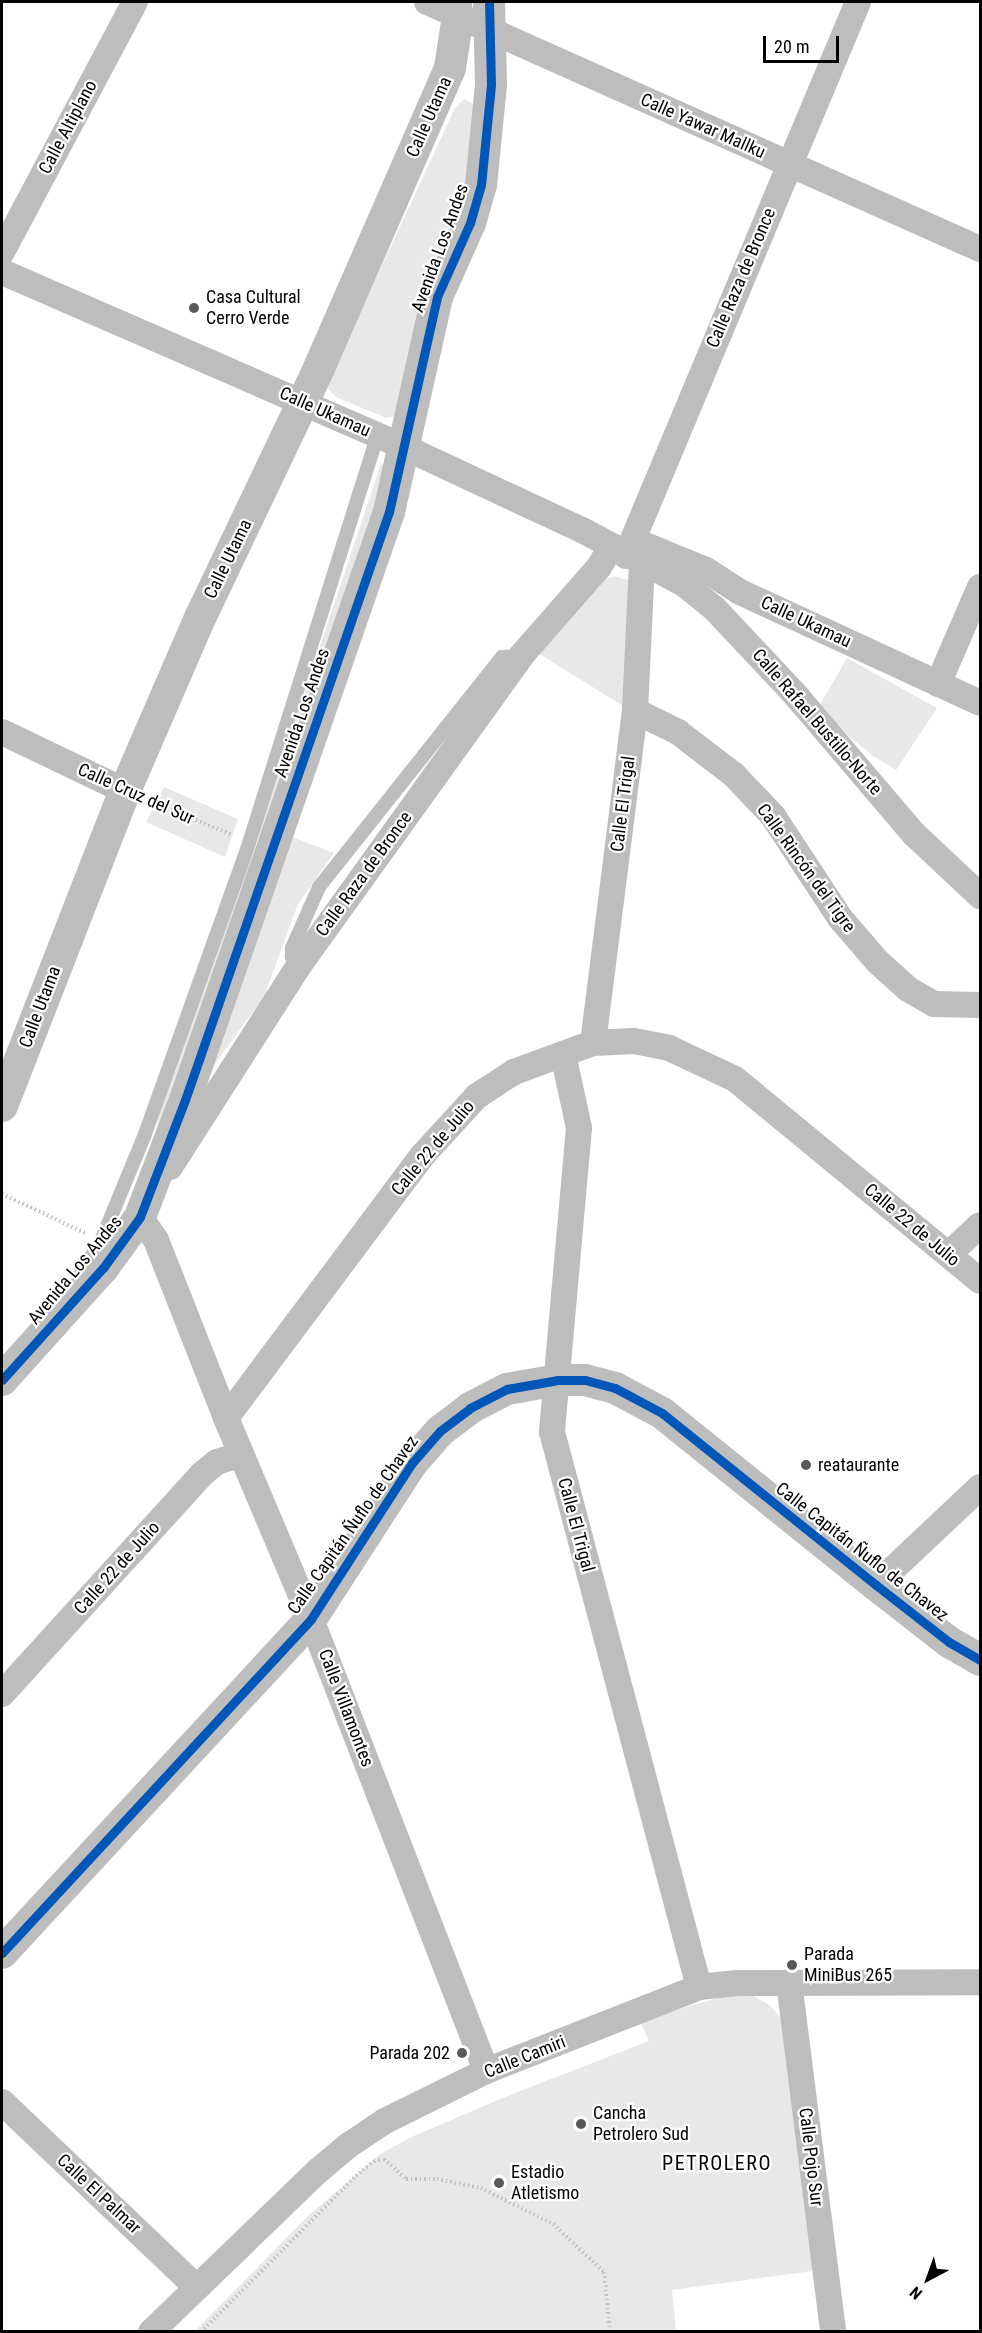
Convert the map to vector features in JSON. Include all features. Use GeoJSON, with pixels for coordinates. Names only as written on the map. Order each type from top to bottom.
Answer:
{"type":"FeatureCollection","features":[{"type":"Feature","properties":{"kind":"street","name":"Calle Altiplano"},"geometry":{"type":"LineString","coordinates":[[2,252],[135,2]]}},
{"type":"Feature","properties":{"kind":"street","name":"Calle Yawar Mallku"},"geometry":{"type":"LineString","coordinates":[[427,2],[457,9],[491,32],[981,249]]}},
{"type":"Feature","properties":{"kind":"street","name":"Avenida Los Andes"},"geometry":{"type":"LineString","coordinates":[[2,1380],[103,1268],[140,1217],[185,1100],[378,546],[406,448],[437,297],[470,223],[482,185],[488,131],[491,32],[489,2]]}},
{"type":"Feature","properties":{"kind":"street","name":"Calle Raza de Bronce"},"geometry":{"type":"LineString","coordinates":[[140,1217],[300,964],[521,656],[599,567],[628,552],[858,2]]}},
{"type":"Feature","properties":{"kind":"street","name":"Calle Utama"},"geometry":{"type":"LineString","coordinates":[[2,1106],[125,791],[200,618],[303,403],[450,68],[457,9]]}},
{"type":"Feature","properties":{"kind":"street","name":"Calle Ukamau"},"geometry":{"type":"LineString","coordinates":[[2,272],[378,435],[628,552],[706,570],[740,592],[981,703]]}},
{"type":"Feature","properties":{"kind":"street","name":"Calle El Trigal"},"geometry":{"type":"LineString","coordinates":[[593,1043],[635,711],[628,552]]}},
{"type":"Feature","properties":{"kind":"street","name":"Calle Rafael Bustillo-Norte"},"geometry":{"type":"LineString","coordinates":[[628,552],[684,584],[714,608],[793,692],[914,834],[981,896]]}},
{"type":"Feature","properties":{"kind":"street"},"geometry":{"type":"LineString","coordinates":[[938,684],[981,587]]}},
{"type":"Feature","properties":{"kind":"street","name":"Calle Rincón del Tigre"},"geometry":{"type":"LineString","coordinates":[[635,711],[678,732],[734,775],[773,816],[840,918],[878,962],[908,989],[934,1005],[981,1005]]}},
{"type":"Feature","properties":{"kind":"street","name":"Calle Cruz del Sur"},"geometry":{"type":"LineString","coordinates":[[2,732],[125,791]]}},
{"type":"Feature","properties":{"kind":"street","name":"Calle 22 de Julio"},"geometry":{"type":"LineString","coordinates":[[226,1418],[447,1128],[477,1096],[514,1072],[593,1043],[633,1041],[669,1048],[735,1079],[981,1281]]}},
{"type":"Feature","properties":{"kind":"street","name":"Calle El Trigal"},"geometry":{"type":"LineString","coordinates":[[563,1054],[579,1128],[552,1432],[699,1987]]}},
{"type":"Feature","properties":{"kind":"street","name":"Calle Villamontes"},"geometry":{"type":"LineString","coordinates":[[140,1217],[156,1240],[226,1418],[311,1619],[486,2072]]}},
{"type":"Feature","properties":{"kind":"street"},"geometry":{"type":"LineString","coordinates":[[949,1254],[981,1226]]}},
{"type":"Feature","properties":{"kind":"street","name":"Calle Capitán Ñuflo de Chavez"},"geometry":{"type":"LineString","coordinates":[[2,1953],[311,1619],[412,1463],[440,1431],[470,1408],[507,1389],[558,1380],[585,1380],[615,1388],[662,1413],[876,1586],[949,1642],[981,1660]]}},
{"type":"Feature","properties":{"kind":"street","name":"Calle 22 de Julio"},"geometry":{"type":"LineString","coordinates":[[2,1694],[202,1474],[217,1462],[241,1454]]}},
{"type":"Feature","properties":{"kind":"street"},"geometry":{"type":"LineString","coordinates":[[876,1586],[981,1487]]}},
{"type":"Feature","properties":{"kind":"street","name":"Calle Camiri"},"geometry":{"type":"LineString","coordinates":[[151,2331],[349,2145],[385,2121],[486,2072],[699,1987],[789,1982],[981,1982]]}},
{"type":"Feature","properties":{"kind":"street","name":"Calle Pojo Sur"},"geometry":{"type":"LineString","coordinates":[[789,1982],[833,2331]]}},
{"type":"Feature","properties":{"kind":"street","name":"Calle El Palmar"},"geometry":{"type":"LineString","coordinates":[[2,2102],[196,2287]]}},
{"type":"Feature","properties":{"kind":"lane","name":"Avenida Los Andes"},"geometry":{"type":"LineString","coordinates":[[2,1363],[87,1264],[101,1241],[145,1134],[249,843],[378,435]]}},
{"type":"Feature","properties":{"kind":"path"},"geometry":{"type":"LineString","coordinates":[[2,1194],[101,1241]]}},
{"type":"Feature","properties":{"kind":"path"},"geometry":{"type":"LineString","coordinates":[[201,2331],[356,2176],[374,2161],[384,2159],[406,2179],[437,2179],[481,2188],[553,2224],[604,2272],[610,2331]]}},
{"type":"Feature","properties":{"kind":"shaded area"},"geometry":{"type":"Polygon","coordinates":[[[464,99],[476,105],[470,176],[395,416],[386,418],[336,397],[326,386],[455,108],[464,99]]]}},
{"type":"Feature","properties":{"kind":"shaded area"},"geometry":{"type":"Polygon","coordinates":[[[381,464],[389,467],[264,839],[256,837],[381,464]]]}},
{"type":"Feature","properties":{"kind":"shaded area"},"geometry":{"type":"Polygon","coordinates":[[[614,576],[628,580],[631,588],[623,706],[533,650],[597,581],[614,576]]]}},
{"type":"Feature","properties":{"kind":"shaded area"},"geometry":{"type":"Polygon","coordinates":[[[847,658],[937,708],[896,770],[873,756],[817,710],[847,658]]]}},
{"type":"Feature","properties":{"kind":"shaded area"},"geometry":{"type":"Polygon","coordinates":[[[164,787],[238,819],[225,857],[146,822],[164,787]]]}},
{"type":"Feature","properties":{"kind":"shaded area"},"geometry":{"type":"Polygon","coordinates":[[[292,837],[334,853],[298,904],[264,997],[214,1065],[292,837]]]}},
{"type":"Feature","properties":{"kind":"shaded area"},"geometry":{"type":"Polygon","coordinates":[[[249,854],[259,858],[155,1138],[160,1109],[249,854]]]}},
{"type":"Feature","properties":{"kind":"shaded area","name":"Estadio Atletismo"},"geometry":{"type":"Polygon","coordinates":[[[727,1995],[752,1995],[771,2006],[781,2019],[813,2271],[672,2290],[676,2331],[194,2332],[308,2216],[379,2155],[409,2138],[505,2097],[649,2041],[640,2021],[727,1995]]]}},
{"type":"Feature","properties":{"kind":"cycle path"},"geometry":{"type":"LineString","coordinates":[[2,1380],[103,1268],[140,1217],[185,1100],[389,512],[437,297],[470,223],[481,185],[491,84],[489,2]]}},
{"type":"Feature","properties":{"kind":"cycle path"},"geometry":{"type":"LineString","coordinates":[[2,1953],[311,1619],[412,1463],[440,1431],[470,1408],[507,1389],[558,1380],[585,1380],[615,1388],[662,1413],[949,1642],[980,1660]]}},
{"type":"Feature","properties":{"kind":"place","name":"Casa Cultural Cerro Verde"},"geometry":{"type":"Point","coordinates":[194,308]}},
{"type":"Feature","properties":{"kind":"place","name":"reataurante"},"geometry":{"type":"Point","coordinates":[806,1465]}},
{"type":"Feature","properties":{"kind":"place","name":"Parada MiniBus 265"},"geometry":{"type":"Point","coordinates":[792,1965]}},
{"type":"Feature","properties":{"kind":"place","name":"Parada 202"},"geometry":{"type":"Point","coordinates":[462,2053]}},
{"type":"Feature","properties":{"kind":"place","name":"Cancha Petrolero Sud"},"geometry":{"type":"Point","coordinates":[581,2124]}},
{"type":"Feature","properties":{"kind":"place","name":"Estadio Atletismo"},"geometry":{"type":"Point","coordinates":[499,2183]}},
{"type":"Feature","properties":{"kind":"district","name":"PETROLERO"},"geometry":{"type":"Point","coordinates":[717,2163]}}]}
